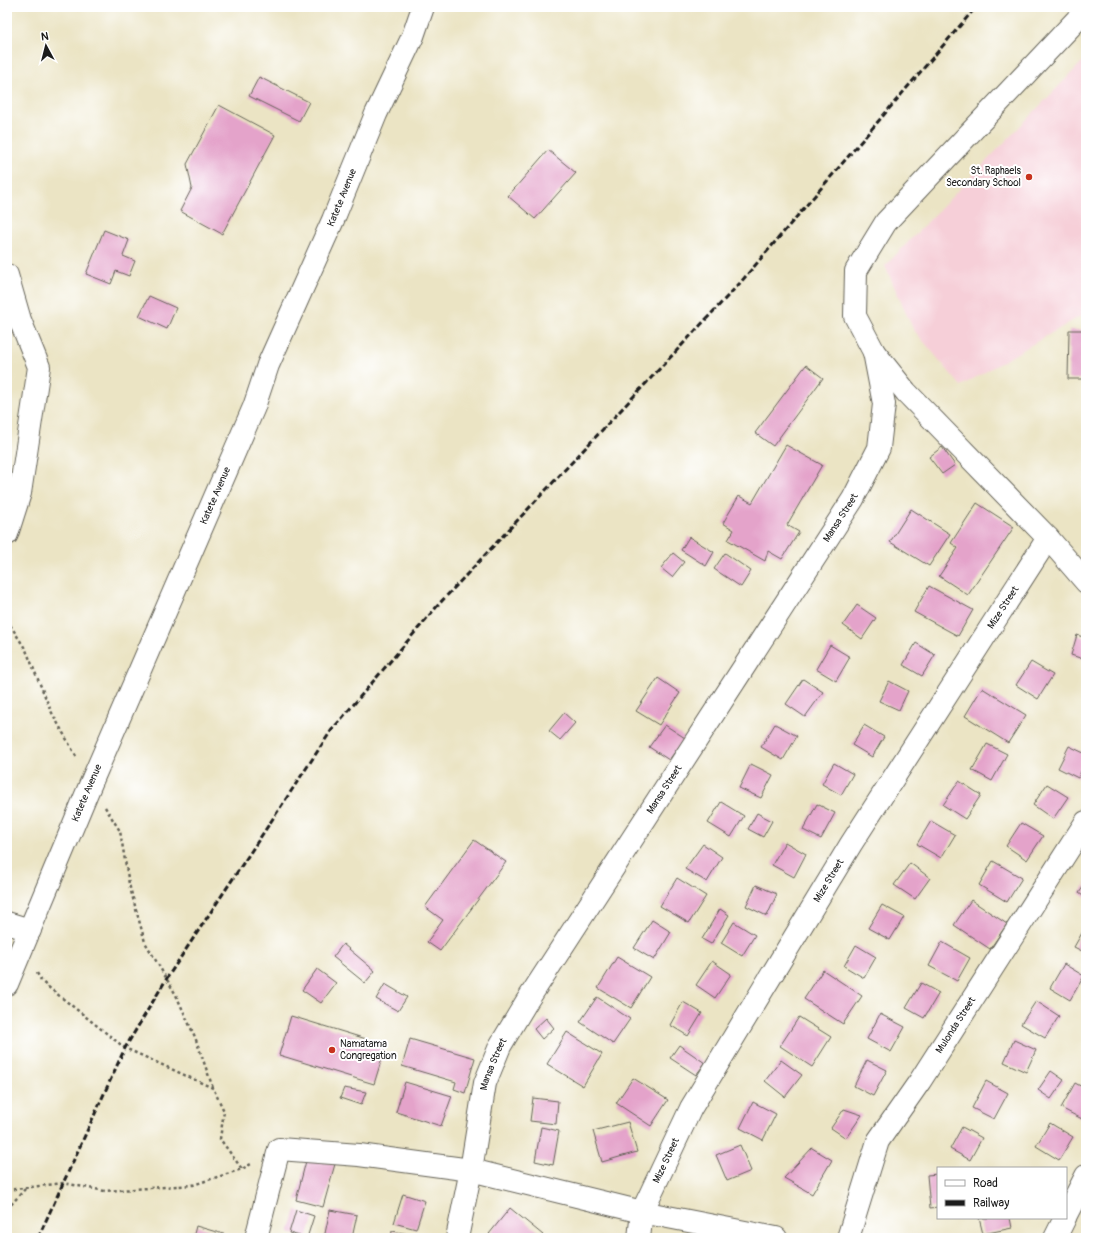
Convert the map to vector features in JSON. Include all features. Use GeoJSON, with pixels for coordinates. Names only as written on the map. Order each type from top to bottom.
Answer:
{"type":"FeatureCollection","features":[{"type":"Feature","properties":{"kind":"street","name":"Katete Avenue"},"geometry":{"type":"LineString","coordinates":[[7,984],[91,783],[254,407],[268,365],[333,220],[376,114],[413,36],[424,7]]}},
{"type":"Feature","properties":{"kind":"street"},"geometry":{"type":"LineString","coordinates":[[1086,10],[886,222],[856,270],[855,316],[874,352],[906,392],[1048,538],[1086,582]]}},
{"type":"Feature","properties":{"kind":"street"},"geometry":{"type":"LineString","coordinates":[[7,275],[20,320],[39,367],[20,493],[7,534]]}},
{"type":"Feature","properties":{"kind":"street","name":"Mansa Street"},"geometry":{"type":"LineString","coordinates":[[457,1238],[471,1170],[485,1083],[500,1046],[531,994],[853,499],[879,448],[884,404],[874,352]]}},
{"type":"Feature","properties":{"kind":"street","name":"Mize Street"},"geometry":{"type":"LineString","coordinates":[[639,1238],[642,1212],[691,1108],[851,844],[1048,538]]}},
{"type":"Feature","properties":{"kind":"street","name":"Mulonda Street"},"geometry":{"type":"LineString","coordinates":[[848,1238],[878,1141],[920,1081],[1086,822]]}},
{"type":"Feature","properties":{"kind":"street"},"geometry":{"type":"LineString","coordinates":[[7,923],[26,940]]}},
{"type":"Feature","properties":{"kind":"street"},"geometry":{"type":"LineString","coordinates":[[256,1238],[279,1149],[360,1155],[471,1170],[642,1212],[776,1238]]}},
{"type":"Feature","properties":{"kind":"street"},"geometry":{"type":"LineString","coordinates":[[1067,1213],[1086,1176]]}},
{"type":"Feature","properties":{"kind":"street"},"geometry":{"type":"LineString","coordinates":[[1055,1238],[1064,1219]]}},
{"type":"Feature","properties":{"kind":"path"},"geometry":{"type":"LineString","coordinates":[[7,620],[26,650],[51,711],[91,783],[120,831],[130,884],[144,942],[167,978],[195,1037],[213,1088],[224,1111],[220,1139],[242,1169]]}},
{"type":"Feature","properties":{"kind":"path"},"geometry":{"type":"LineString","coordinates":[[26,940],[42,982],[125,1048],[213,1088]]}},
{"type":"Feature","properties":{"kind":"path"},"geometry":{"type":"LineString","coordinates":[[7,1190],[63,1183],[105,1192],[193,1185],[242,1169],[279,1149]]}},
{"type":"Feature","properties":{"kind":"path"},"geometry":{"type":"LineString","coordinates":[[7,1209],[27,1188]]}},
{"type":"Feature","properties":{"kind":"shaded area","name":"St. Raphaels Secondary School"},"geometry":{"type":"Polygon","coordinates":[[[1086,58],[1086,313],[961,386],[913,329],[885,266],[1086,58]]]}},
{"type":"Feature","properties":{"kind":"building"},"geometry":{"type":"Polygon","coordinates":[[[259,77],[309,102],[299,121],[249,96],[259,77]]]}},
{"type":"Feature","properties":{"kind":"building"},"geometry":{"type":"Polygon","coordinates":[[[219,105],[275,135],[222,234],[180,211],[192,188],[187,164],[219,105]]]}},
{"type":"Feature","properties":{"kind":"building"},"geometry":{"type":"Polygon","coordinates":[[[548,150],[576,173],[535,219],[508,196],[548,150]]]}},
{"type":"Feature","properties":{"kind":"building"},"geometry":{"type":"Polygon","coordinates":[[[104,230],[129,240],[123,256],[135,261],[129,276],[116,271],[111,284],[86,274],[104,230]]]}},
{"type":"Feature","properties":{"kind":"building"},"geometry":{"type":"Polygon","coordinates":[[[149,296],[176,308],[167,329],[139,316],[149,296]]]}},
{"type":"Feature","properties":{"kind":"building"},"geometry":{"type":"Polygon","coordinates":[[[1069,330],[1086,330],[1086,379],[1068,379],[1069,330]]]}},
{"type":"Feature","properties":{"kind":"building"},"geometry":{"type":"Polygon","coordinates":[[[806,365],[823,378],[773,446],[755,433],[806,365]]]}},
{"type":"Feature","properties":{"kind":"building"},"geometry":{"type":"Polygon","coordinates":[[[786,445],[822,465],[787,525],[799,532],[782,559],[768,551],[765,561],[728,540],[734,530],[723,523],[739,496],[752,503],[786,445]]]}},
{"type":"Feature","properties":{"kind":"building"},"geometry":{"type":"Polygon","coordinates":[[[942,447],[955,465],[942,474],[929,457],[942,447]]]}},
{"type":"Feature","properties":{"kind":"building"},"geometry":{"type":"Polygon","coordinates":[[[977,503],[1014,527],[968,595],[939,576],[958,548],[951,543],[977,503]]]}},
{"type":"Feature","properties":{"kind":"building"},"geometry":{"type":"Polygon","coordinates":[[[911,509],[950,534],[929,566],[890,542],[911,509]]]}},
{"type":"Feature","properties":{"kind":"building"},"geometry":{"type":"Polygon","coordinates":[[[689,537],[714,552],[706,566],[681,550],[689,537]]]}},
{"type":"Feature","properties":{"kind":"building"},"geometry":{"type":"Polygon","coordinates":[[[673,553],[684,562],[672,577],[661,568],[673,553]]]}},
{"type":"Feature","properties":{"kind":"building"},"geometry":{"type":"Polygon","coordinates":[[[725,553],[751,571],[741,587],[714,569],[725,553]]]}},
{"type":"Feature","properties":{"kind":"building"},"geometry":{"type":"Polygon","coordinates":[[[929,586],[973,610],[958,636],[914,612],[929,586]]]}},
{"type":"Feature","properties":{"kind":"building"},"geometry":{"type":"Polygon","coordinates":[[[857,605],[876,618],[862,639],[843,625],[857,605]]]}},
{"type":"Feature","properties":{"kind":"building"},"geometry":{"type":"Polygon","coordinates":[[[1077,635],[1086,638],[1086,660],[1071,655],[1077,635]]]}},
{"type":"Feature","properties":{"kind":"building"},"geometry":{"type":"Polygon","coordinates":[[[916,643],[935,655],[922,676],[903,665],[916,643]]]}},
{"type":"Feature","properties":{"kind":"building"},"geometry":{"type":"Polygon","coordinates":[[[830,645],[850,657],[836,681],[816,669],[830,645]]]}},
{"type":"Feature","properties":{"kind":"building"},"geometry":{"type":"Polygon","coordinates":[[[1031,662],[1053,675],[1038,699],[1016,685],[1031,662]]]}},
{"type":"Feature","properties":{"kind":"building"},"geometry":{"type":"Polygon","coordinates":[[[658,678],[680,693],[659,725],[636,711],[658,678]]]}},
{"type":"Feature","properties":{"kind":"building"},"geometry":{"type":"Polygon","coordinates":[[[803,679],[823,692],[805,717],[786,704],[803,679]]]}},
{"type":"Feature","properties":{"kind":"building"},"geometry":{"type":"Polygon","coordinates":[[[889,681],[908,691],[899,710],[879,701],[889,681]]]}},
{"type":"Feature","properties":{"kind":"building"},"geometry":{"type":"Polygon","coordinates":[[[982,688],[1026,715],[1008,743],[965,716],[982,688]]]}},
{"type":"Feature","properties":{"kind":"building"},"geometry":{"type":"Polygon","coordinates":[[[564,713],[575,723],[560,740],[549,731],[564,713]]]}},
{"type":"Feature","properties":{"kind":"building"},"geometry":{"type":"Polygon","coordinates":[[[775,724],[797,736],[783,760],[761,747],[775,724]]]}},
{"type":"Feature","properties":{"kind":"building"},"geometry":{"type":"Polygon","coordinates":[[[665,725],[685,738],[669,760],[649,747],[665,725]]]}},
{"type":"Feature","properties":{"kind":"building"},"geometry":{"type":"Polygon","coordinates":[[[864,725],[884,737],[872,757],[852,745],[864,725]]]}},
{"type":"Feature","properties":{"kind":"building"},"geometry":{"type":"Polygon","coordinates":[[[987,744],[1007,754],[992,781],[972,770],[987,744]]]}},
{"type":"Feature","properties":{"kind":"building"},"geometry":{"type":"Polygon","coordinates":[[[1069,746],[1086,754],[1086,761],[1078,778],[1058,768],[1069,746]]]}},
{"type":"Feature","properties":{"kind":"building"},"geometry":{"type":"Polygon","coordinates":[[[834,763],[853,774],[841,795],[822,784],[834,763]]]}},
{"type":"Feature","properties":{"kind":"building"},"geometry":{"type":"Polygon","coordinates":[[[751,764],[773,775],[761,798],[739,788],[751,764]]]}},
{"type":"Feature","properties":{"kind":"building"},"geometry":{"type":"Polygon","coordinates":[[[959,781],[981,795],[965,819],[943,805],[959,781]]]}},
{"type":"Feature","properties":{"kind":"building"},"geometry":{"type":"Polygon","coordinates":[[[1047,784],[1068,797],[1053,819],[1033,805],[1047,784]]]}},
{"type":"Feature","properties":{"kind":"building"},"geometry":{"type":"Polygon","coordinates":[[[721,802],[744,816],[731,837],[708,823],[721,802]]]}},
{"type":"Feature","properties":{"kind":"building"},"geometry":{"type":"Polygon","coordinates":[[[817,804],[835,813],[821,839],[803,830],[817,804]]]}},
{"type":"Feature","properties":{"kind":"building"},"geometry":{"type":"Polygon","coordinates":[[[757,813],[772,821],[763,837],[748,829],[757,813]]]}},
{"type":"Feature","properties":{"kind":"building"},"geometry":{"type":"Polygon","coordinates":[[[931,821],[955,835],[941,858],[917,844],[931,821]]]}},
{"type":"Feature","properties":{"kind":"building"},"geometry":{"type":"Polygon","coordinates":[[[1021,823],[1043,836],[1027,860],[1006,846],[1021,823]]]}},
{"type":"Feature","properties":{"kind":"building"},"geometry":{"type":"Polygon","coordinates":[[[474,840],[506,862],[440,951],[427,942],[443,920],[425,907],[474,840]]]}},
{"type":"Feature","properties":{"kind":"building"},"geometry":{"type":"Polygon","coordinates":[[[785,842],[806,854],[794,877],[772,865],[785,842]]]}},
{"type":"Feature","properties":{"kind":"building"},"geometry":{"type":"Polygon","coordinates":[[[703,844],[722,857],[707,882],[685,869],[703,844]]]}},
{"type":"Feature","properties":{"kind":"building"},"geometry":{"type":"Polygon","coordinates":[[[993,861],[1022,878],[1007,902],[979,885],[993,861]]]}},
{"type":"Feature","properties":{"kind":"building"},"geometry":{"type":"Polygon","coordinates":[[[910,863],[930,878],[915,899],[894,885],[910,863]]]}},
{"type":"Feature","properties":{"kind":"building"},"geometry":{"type":"Polygon","coordinates":[[[677,878],[706,896],[689,923],[660,906],[677,878]]]}},
{"type":"Feature","properties":{"kind":"building"},"geometry":{"type":"Polygon","coordinates":[[[1086,883],[1086,898],[1079,893],[1086,883]]]}},
{"type":"Feature","properties":{"kind":"building"},"geometry":{"type":"Polygon","coordinates":[[[756,885],[777,894],[767,916],[746,906],[756,885]]]}},
{"type":"Feature","properties":{"kind":"building"},"geometry":{"type":"Polygon","coordinates":[[[971,900],[1007,924],[990,949],[954,925],[971,900]]]}},
{"type":"Feature","properties":{"kind":"building"},"geometry":{"type":"Polygon","coordinates":[[[882,905],[904,917],[890,940],[868,928],[882,905]]]}},
{"type":"Feature","properties":{"kind":"building"},"geometry":{"type":"Polygon","coordinates":[[[720,909],[729,915],[711,944],[702,939],[720,909]]]}},
{"type":"Feature","properties":{"kind":"building"},"geometry":{"type":"Polygon","coordinates":[[[652,920],[671,932],[654,960],[634,948],[652,920]]]}},
{"type":"Feature","properties":{"kind":"building"},"geometry":{"type":"Polygon","coordinates":[[[734,922],[755,935],[742,956],[721,943],[734,922]]]}},
{"type":"Feature","properties":{"kind":"building"},"geometry":{"type":"Polygon","coordinates":[[[1086,926],[1086,953],[1074,947],[1086,926]]]}},
{"type":"Feature","properties":{"kind":"building"},"geometry":{"type":"Polygon","coordinates":[[[942,942],[970,958],[957,981],[929,966],[942,942]]]}},
{"type":"Feature","properties":{"kind":"building"},"geometry":{"type":"Polygon","coordinates":[[[343,944],[375,971],[365,983],[333,957],[343,944]]]}},
{"type":"Feature","properties":{"kind":"building"},"geometry":{"type":"Polygon","coordinates":[[[856,945],[876,957],[864,978],[844,966],[856,945]]]}},
{"type":"Feature","properties":{"kind":"building"},"geometry":{"type":"Polygon","coordinates":[[[617,957],[650,977],[631,1008],[598,988],[617,957]]]}},
{"type":"Feature","properties":{"kind":"building"},"geometry":{"type":"Polygon","coordinates":[[[712,961],[731,974],[715,998],[696,985],[712,961]]]}},
{"type":"Feature","properties":{"kind":"building"},"geometry":{"type":"Polygon","coordinates":[[[1064,964],[1084,976],[1070,1000],[1050,988],[1064,964]]]}},
{"type":"Feature","properties":{"kind":"building"},"geometry":{"type":"Polygon","coordinates":[[[317,969],[336,983],[321,1003],[302,990],[317,969]]]}},
{"type":"Feature","properties":{"kind":"building"},"geometry":{"type":"Polygon","coordinates":[[[823,970],[862,996],[843,1024],[804,999],[823,970]]]}},
{"type":"Feature","properties":{"kind":"building"},"geometry":{"type":"Polygon","coordinates":[[[921,983],[939,993],[924,1018],[906,1008],[921,983]]]}},
{"type":"Feature","properties":{"kind":"building"},"geometry":{"type":"Polygon","coordinates":[[[385,984],[407,997],[398,1011],[376,999],[385,984]]]}},
{"type":"Feature","properties":{"kind":"building"},"geometry":{"type":"Polygon","coordinates":[[[597,997],[630,1019],[613,1044],[580,1022],[597,997]]]}},
{"type":"Feature","properties":{"kind":"building"},"geometry":{"type":"Polygon","coordinates":[[[1036,1001],[1059,1016],[1045,1038],[1021,1024],[1036,1001]]]}},
{"type":"Feature","properties":{"kind":"building"},"geometry":{"type":"Polygon","coordinates":[[[683,1002],[702,1013],[688,1036],[670,1025],[683,1002]]]}},
{"type":"Feature","properties":{"kind":"building"},"geometry":{"type":"Polygon","coordinates":[[[880,1014],[905,1027],[891,1052],[867,1039],[880,1014]]]}},
{"type":"Feature","properties":{"kind":"building","name":"Namatama Congregation"},"geometry":{"type":"Polygon","coordinates":[[[291,1016],[386,1045],[374,1084],[279,1055],[291,1016]]]}},
{"type":"Feature","properties":{"kind":"building"},"geometry":{"type":"Polygon","coordinates":[[[799,1017],[831,1037],[812,1067],[780,1046],[799,1017]]]}},
{"type":"Feature","properties":{"kind":"building"},"geometry":{"type":"Polygon","coordinates":[[[546,1018],[554,1028],[542,1039],[534,1029],[546,1018]]]}},
{"type":"Feature","properties":{"kind":"building"},"geometry":{"type":"Polygon","coordinates":[[[567,1032],[602,1054],[583,1086],[547,1064],[567,1032]]]}},
{"type":"Feature","properties":{"kind":"building"},"geometry":{"type":"Polygon","coordinates":[[[410,1039],[475,1058],[465,1093],[454,1089],[456,1082],[402,1066],[410,1039]]]}},
{"type":"Feature","properties":{"kind":"building"},"geometry":{"type":"Polygon","coordinates":[[[1014,1040],[1036,1050],[1026,1072],[1004,1062],[1014,1040]]]}},
{"type":"Feature","properties":{"kind":"building"},"geometry":{"type":"Polygon","coordinates":[[[679,1045],[705,1063],[696,1075],[670,1058],[679,1045]]]}},
{"type":"Feature","properties":{"kind":"building"},"geometry":{"type":"Polygon","coordinates":[[[781,1060],[802,1075],[785,1097],[765,1081],[781,1060]]]}},
{"type":"Feature","properties":{"kind":"building"},"geometry":{"type":"Polygon","coordinates":[[[867,1060],[887,1070],[873,1096],[854,1086],[867,1060]]]}},
{"type":"Feature","properties":{"kind":"building"},"geometry":{"type":"Polygon","coordinates":[[[1051,1071],[1064,1080],[1051,1099],[1038,1090],[1051,1071]]]}},
{"type":"Feature","properties":{"kind":"building"},"geometry":{"type":"Polygon","coordinates":[[[633,1078],[668,1100],[651,1126],[616,1103],[633,1078]]]}},
{"type":"Feature","properties":{"kind":"building"},"geometry":{"type":"Polygon","coordinates":[[[986,1081],[1008,1093],[994,1119],[972,1108],[986,1081]]]}},
{"type":"Feature","properties":{"kind":"building"},"geometry":{"type":"Polygon","coordinates":[[[405,1082],[452,1096],[441,1126],[396,1112],[405,1082]]]}},
{"type":"Feature","properties":{"kind":"building"},"geometry":{"type":"Polygon","coordinates":[[[1075,1083],[1086,1089],[1086,1111],[1082,1119],[1061,1108],[1075,1083]]]}},
{"type":"Feature","properties":{"kind":"building"},"geometry":{"type":"Polygon","coordinates":[[[344,1088],[366,1092],[361,1105],[340,1098],[344,1088]]]}},
{"type":"Feature","properties":{"kind":"building"},"geometry":{"type":"Polygon","coordinates":[[[533,1098],[558,1101],[556,1124],[530,1121],[533,1098]]]}},
{"type":"Feature","properties":{"kind":"building"},"geometry":{"type":"Polygon","coordinates":[[[753,1102],[776,1114],[763,1140],[740,1128],[753,1102]]]}},
{"type":"Feature","properties":{"kind":"building"},"geometry":{"type":"Polygon","coordinates":[[[844,1109],[862,1115],[846,1138],[831,1128],[844,1109]]]}},
{"type":"Feature","properties":{"kind":"building"},"geometry":{"type":"Polygon","coordinates":[[[628,1122],[637,1152],[602,1162],[593,1131],[628,1122]]]}},
{"type":"Feature","properties":{"kind":"building"},"geometry":{"type":"Polygon","coordinates":[[[1050,1123],[1073,1137],[1059,1160],[1036,1146],[1050,1123]]]}},
{"type":"Feature","properties":{"kind":"building"},"geometry":{"type":"Polygon","coordinates":[[[541,1127],[559,1131],[553,1165],[535,1161],[541,1127]]]}},
{"type":"Feature","properties":{"kind":"building"},"geometry":{"type":"Polygon","coordinates":[[[962,1127],[982,1138],[970,1160],[950,1149],[962,1127]]]}},
{"type":"Feature","properties":{"kind":"building"},"geometry":{"type":"Polygon","coordinates":[[[740,1145],[751,1171],[727,1181],[716,1155],[740,1145]]]}},
{"type":"Feature","properties":{"kind":"building"},"geometry":{"type":"Polygon","coordinates":[[[812,1148],[832,1160],[812,1194],[784,1178],[812,1148]]]}},
{"type":"Feature","properties":{"kind":"building"},"geometry":{"type":"Polygon","coordinates":[[[307,1157],[335,1164],[323,1207],[296,1200],[307,1157]]]}},
{"type":"Feature","properties":{"kind":"building"},"geometry":{"type":"Polygon","coordinates":[[[937,1174],[937,1207],[930,1208],[927,1175],[937,1174]]]}},
{"type":"Feature","properties":{"kind":"building"},"geometry":{"type":"Polygon","coordinates":[[[403,1194],[425,1201],[416,1229],[394,1223],[403,1194]]]}},
{"type":"Feature","properties":{"kind":"building"},"geometry":{"type":"Polygon","coordinates":[[[510,1208],[543,1235],[540,1238],[494,1238],[489,1234],[510,1208]]]}},
{"type":"Feature","properties":{"kind":"building"},"geometry":{"type":"Polygon","coordinates":[[[296,1210],[314,1216],[307,1238],[289,1233],[296,1210]]]}},
{"type":"Feature","properties":{"kind":"building"},"geometry":{"type":"Polygon","coordinates":[[[330,1210],[357,1215],[352,1238],[324,1238],[330,1210]]]}},
{"type":"Feature","properties":{"kind":"building"},"geometry":{"type":"Polygon","coordinates":[[[979,1219],[1010,1219],[1012,1228],[983,1234],[979,1219]]]}},
{"type":"Feature","properties":{"kind":"building"},"geometry":{"type":"Polygon","coordinates":[[[196,1226],[237,1238],[193,1238],[196,1226]]]}},
{"type":"Feature","properties":{"kind":"building"},"geometry":{"type":"Polygon","coordinates":[[[392,1231],[415,1235],[414,1238],[391,1238],[392,1231]]]}},
{"type":"Feature","properties":{"kind":"railway"},"geometry":{"type":"LineString","coordinates":[[38,1238],[125,1048],[167,978],[331,731],[439,604],[740,283],[976,7]]}},
{"type":"Feature","properties":{"kind":"place","name":"St. Raphaels Secondary School"},"geometry":{"type":"Point","coordinates":[1029,177]}},
{"type":"Feature","properties":{"kind":"place","name":"Namatama Congregation"},"geometry":{"type":"Point","coordinates":[332,1050]}}]}
